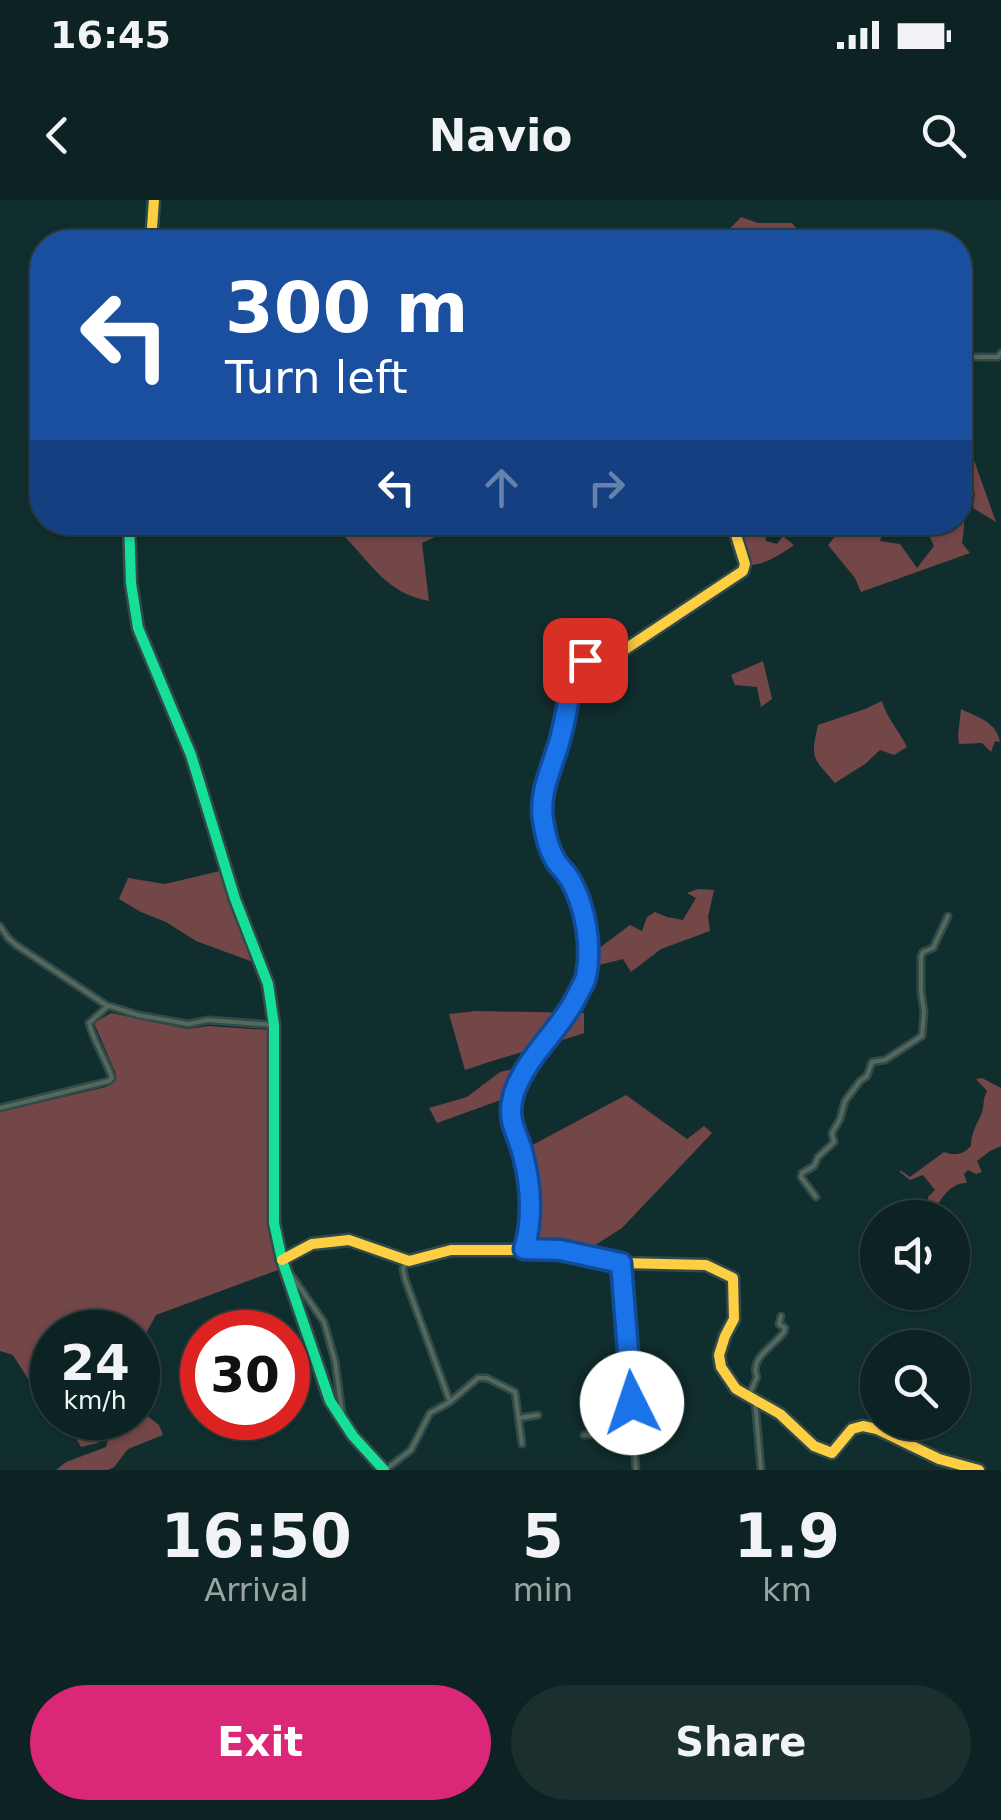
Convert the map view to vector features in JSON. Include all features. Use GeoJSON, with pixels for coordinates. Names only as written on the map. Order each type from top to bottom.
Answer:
{"type":"FeatureCollection","features":[{"type":"Feature","properties":{"kind":"street"},"geometry":{"type":"LineString","coordinates":[[152,202],[152,230]]}},
{"type":"Feature","properties":{"kind":"street"},"geometry":{"type":"LineString","coordinates":[[972,357],[998,358],[1001,354]]}},
{"type":"Feature","properties":{"kind":"street"},"geometry":{"type":"LineString","coordinates":[[129,535],[138,628],[202,784],[234,899],[268,984],[274,1026],[274,1223],[282,1262],[325,1391],[353,1436],[384,1470],[411,1450],[430,1412],[450,1402],[471,1382],[483,1378],[515,1392],[522,1444]]}},
{"type":"Feature","properties":{"kind":"street"},"geometry":{"type":"LineString","coordinates":[[524,1249],[530,1230],[528,1189],[525,1162],[512,1126],[514,1094],[586,981],[584,912],[550,848],[543,818],[542,799],[569,701],[582,662],[606,662],[743,571],[745,564],[736,535]]}},
{"type":"Feature","properties":{"kind":"street"},"geometry":{"type":"LineString","coordinates":[[816,1197],[801,1178],[802,1173],[814,1166],[834,1142],[832,1133],[845,1101],[867,1076],[872,1062],[885,1060],[922,1036],[921,957],[932,948],[948,916]]}},
{"type":"Feature","properties":{"kind":"street"},"geometry":{"type":"LineString","coordinates":[[0,926],[16,945],[108,1006],[188,1024],[208,1020],[274,1026]]}},
{"type":"Feature","properties":{"kind":"street"},"geometry":{"type":"LineString","coordinates":[[0,1108],[109,1081],[112,1078],[108,1065],[90,1024],[108,1006]]}},
{"type":"Feature","properties":{"kind":"street"},"geometry":{"type":"LineString","coordinates":[[282,1262],[312,1244],[349,1240],[406,1261],[451,1250],[524,1249],[560,1250],[621,1263],[706,1265],[733,1278],[734,1319],[719,1356],[721,1367],[736,1389],[780,1414],[814,1446],[826,1452],[832,1453],[852,1429],[863,1426],[975,1469]]}},
{"type":"Feature","properties":{"kind":"street"},"geometry":{"type":"LineString","coordinates":[[406,1261],[404,1279],[450,1402]]}},
{"type":"Feature","properties":{"kind":"street"},"geometry":{"type":"LineString","coordinates":[[282,1262],[324,1322],[335,1361],[340,1411]]}},
{"type":"Feature","properties":{"kind":"street"},"geometry":{"type":"LineString","coordinates":[[621,1263],[636,1470]]}},
{"type":"Feature","properties":{"kind":"street"},"geometry":{"type":"LineString","coordinates":[[760,1470],[752,1399],[758,1377],[754,1372],[756,1362],[784,1332],[779,1324],[781,1316]]}},
{"type":"Feature","properties":{"kind":"street"},"geometry":{"type":"LineString","coordinates":[[520,1418],[538,1415]]}},
{"type":"Feature","properties":{"kind":"street"},"geometry":{"type":"LineString","coordinates":[[584,1435],[634,1432]]}},
{"type":"Feature","properties":{"kind":"shaded area"},"geometry":{"type":"Polygon","coordinates":[[[741,217],[758,223],[792,223],[798,230],[729,230],[741,217]]]}},
{"type":"Feature","properties":{"kind":"shaded area"},"geometry":{"type":"Polygon","coordinates":[[[972,455],[996,522],[973,508],[972,455]]]}},
{"type":"Feature","properties":{"kind":"shaded area"},"geometry":{"type":"Polygon","coordinates":[[[343,535],[437,535],[422,543],[429,601],[402,591],[372,567],[343,535]]]}},
{"type":"Feature","properties":{"kind":"shaded area"},"geometry":{"type":"Polygon","coordinates":[[[739,535],[765,535],[766,541],[777,544],[783,536],[794,545],[778,556],[748,565],[739,535]]]}},
{"type":"Feature","properties":{"kind":"shaded area"},"geometry":{"type":"Polygon","coordinates":[[[836,535],[882,535],[880,541],[900,544],[917,568],[934,546],[929,535],[963,535],[962,543],[970,553],[861,592],[855,578],[828,545],[836,535]]]}},
{"type":"Feature","properties":{"kind":"shaded area"},"geometry":{"type":"Polygon","coordinates":[[[763,661],[772,699],[761,707],[757,687],[735,685],[731,675],[763,661]]]}},
{"type":"Feature","properties":{"kind":"shaded area"},"geometry":{"type":"Polygon","coordinates":[[[882,701],[907,747],[894,755],[880,750],[835,783],[815,758],[818,725],[882,701]]]}},
{"type":"Feature","properties":{"kind":"shaded area"},"geometry":{"type":"Polygon","coordinates":[[[961,709],[995,730],[1000,742],[995,741],[991,752],[982,743],[959,744],[961,709]]]}},
{"type":"Feature","properties":{"kind":"shaded area"},"geometry":{"type":"Polygon","coordinates":[[[220,871],[253,962],[196,941],[119,899],[128,878],[165,884],[220,871]]]}},
{"type":"Feature","properties":{"kind":"shaded area"},"geometry":{"type":"Polygon","coordinates":[[[714,890],[708,917],[710,931],[661,949],[631,972],[623,959],[599,965],[594,952],[630,925],[642,931],[647,917],[655,912],[683,920],[696,898],[687,893],[714,890]]]}},
{"type":"Feature","properties":{"kind":"shaded area"},"geometry":{"type":"Polygon","coordinates":[[[111,1013],[187,1029],[209,1026],[269,1030],[269,1222],[278,1270],[160,1314],[160,1310],[30,1310],[30,1382],[13,1355],[0,1351],[0,1112],[106,1087],[116,1080],[94,1023],[111,1013]]]}},
{"type":"Feature","properties":{"kind":"shaded area"},"geometry":{"type":"Polygon","coordinates":[[[584,1013],[584,1033],[465,1070],[449,1014],[584,1013]]]}},
{"type":"Feature","properties":{"kind":"shaded area"},"geometry":{"type":"Polygon","coordinates":[[[523,1067],[509,1097],[437,1123],[429,1108],[467,1097],[500,1072],[523,1067]]]}},
{"type":"Feature","properties":{"kind":"shaded area"},"geometry":{"type":"Polygon","coordinates":[[[976,1079],[1001,1088],[1001,1146],[977,1161],[982,1172],[968,1170],[964,1174],[967,1183],[954,1186],[941,1200],[928,1200],[935,1190],[923,1175],[910,1180],[900,1170],[910,1177],[944,1152],[959,1154],[971,1146],[987,1091],[976,1079]]]}},
{"type":"Feature","properties":{"kind":"shaded area"},"geometry":{"type":"Polygon","coordinates":[[[626,1095],[687,1139],[704,1126],[712,1133],[622,1228],[586,1251],[530,1244],[535,1213],[527,1148],[626,1095]]]}},
{"type":"Feature","properties":{"kind":"shaded area"},"geometry":{"type":"Polygon","coordinates":[[[77,1440],[99,1440],[98,1443],[81,1447],[77,1440]]]}},
{"type":"Feature","properties":{"kind":"shaded area"},"geometry":{"type":"Polygon","coordinates":[[[108,1440],[150,1440],[128,1449],[108,1470],[56,1470],[66,1462],[106,1447],[108,1440]]]}},
{"type":"Feature","properties":{"kind":"traffic: fast"},"geometry":{"type":"LineString","coordinates":[[129,535],[138,628],[191,755],[235,899],[268,984],[274,1025],[274,1223],[282,1260],[330,1401],[353,1436],[384,1470]]}},
{"type":"Feature","properties":{"kind":"traffic: fast"},"geometry":{"type":"LineString","coordinates":[[524,1249],[529,1192],[513,1122],[512,1099],[528,1065],[576,1002],[588,957],[583,910],[570,878],[549,847],[543,803],[582,662],[606,662],[612,658]]}},
{"type":"Feature","properties":{"kind":"traffic: slow"},"geometry":{"type":"LineString","coordinates":[[152,230],[154,200]]}},
{"type":"Feature","properties":{"kind":"traffic: slow"},"geometry":{"type":"LineString","coordinates":[[612,658],[743,571],[745,564],[736,535]]}},
{"type":"Feature","properties":{"kind":"traffic: slow"},"geometry":{"type":"LineString","coordinates":[[282,1260],[312,1244],[349,1240],[409,1261],[451,1250],[561,1250],[621,1263],[706,1265],[733,1278],[734,1319],[719,1355],[721,1367],[736,1389],[780,1414],[814,1446],[832,1453],[852,1429],[863,1426],[939,1459],[979,1470]]}},
{"type":"Feature","properties":{"kind":"route"},"geometry":{"type":"LineString","coordinates":[[585,660],[580,665],[542,799],[550,848],[584,912],[586,981],[569,1013],[519,1081],[511,1110],[512,1126],[522,1149],[528,1189],[530,1230],[524,1249],[560,1250],[621,1263],[632,1403]]}}]}
